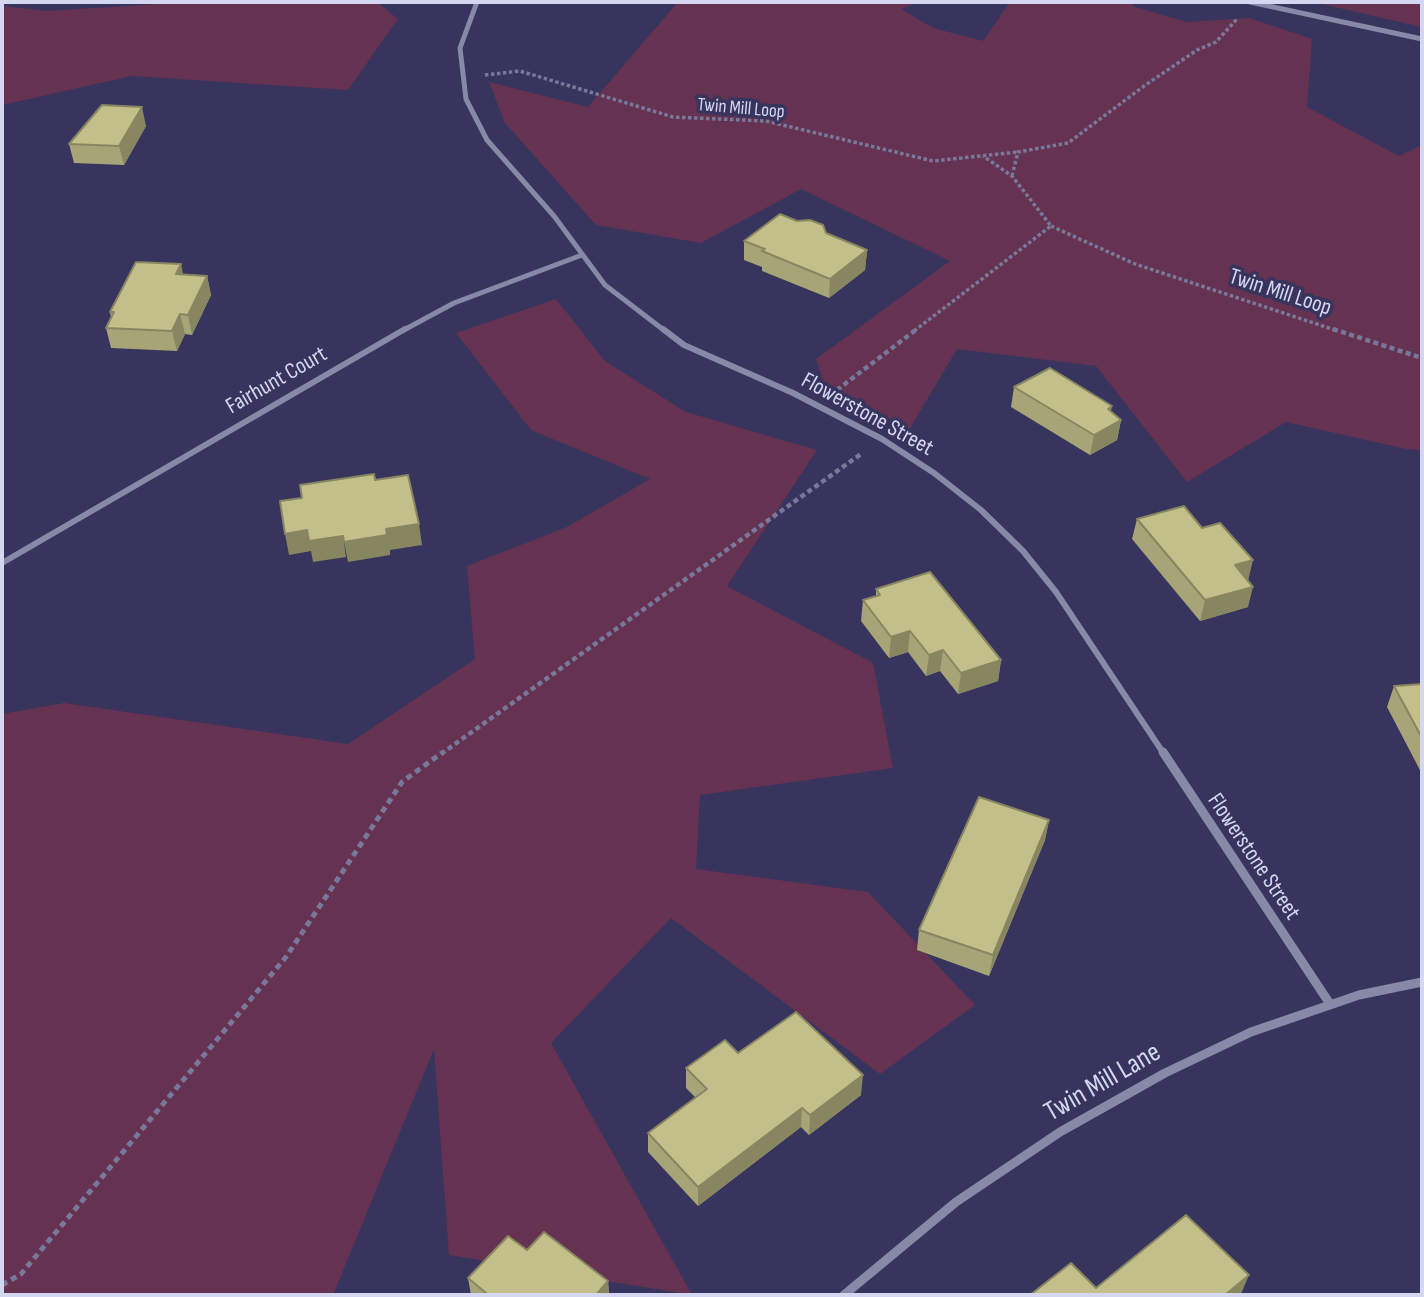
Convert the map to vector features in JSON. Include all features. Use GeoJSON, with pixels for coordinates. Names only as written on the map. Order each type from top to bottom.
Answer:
{"type":"FeatureCollection","features":[{"type":"Feature","properties":{"kind":"street","name":"Flowerstone Street"},"geometry":{"type":"LineString","coordinates":[[477,2],[460,48],[466,99],[487,140],[554,216],[605,285],[684,345],[882,439],[934,473],[981,510],[1023,551],[1056,592],[1330,1004]]}},
{"type":"Feature","properties":{"kind":"street"},"geometry":{"type":"LineString","coordinates":[[1250,2],[1422,39]]}},
{"type":"Feature","properties":{"kind":"street","name":"Fairhunt Court"},"geometry":{"type":"LineString","coordinates":[[2,563],[358,354],[442,309],[582,255]]}},
{"type":"Feature","properties":{"kind":"street","name":"Twin Mill Lane"},"geometry":{"type":"LineString","coordinates":[[844,1295],[956,1202],[1060,1132],[1165,1073],[1238,1037],[1330,1004],[1422,982]]}},
{"type":"Feature","properties":{"kind":"path","name":"Twin Mill Loop"},"geometry":{"type":"LineString","coordinates":[[464,77],[520,71],[673,117],[766,121],[933,161],[1018,152],[1068,143],[1186,57],[1216,41],[1241,16]]}},
{"type":"Feature","properties":{"kind":"path"},"geometry":{"type":"LineString","coordinates":[[1012,176],[1018,152]]}},
{"type":"Feature","properties":{"kind":"path"},"geometry":{"type":"LineString","coordinates":[[817,406],[1051,226],[1012,176],[982,156]]}},
{"type":"Feature","properties":{"kind":"path","name":"Twin Mill Loop"},"geometry":{"type":"LineString","coordinates":[[1051,226],[1135,264],[1422,358]]}},
{"type":"Feature","properties":{"kind":"path"},"geometry":{"type":"LineString","coordinates":[[2,1285],[21,1273],[286,957],[402,782],[882,439]]}},
{"type":"Feature","properties":{"kind":"shaded area"},"geometry":{"type":"Polygon","coordinates":[[[193,2],[377,2],[398,19],[348,90],[132,76],[2,105],[2,6],[46,11],[193,2]]]}},
{"type":"Feature","properties":{"kind":"shaded area"},"geometry":{"type":"Polygon","coordinates":[[[678,2],[919,2],[901,9],[933,28],[983,41],[1010,2],[1134,2],[1132,6],[1187,22],[1249,18],[1312,39],[1307,107],[1399,156],[1422,145],[1422,450],[1406,449],[1286,422],[1187,482],[1096,366],[957,349],[909,430],[825,386],[816,359],[950,261],[801,189],[701,243],[596,225],[505,123],[489,82],[588,107],[678,2]]]}},
{"type":"Feature","properties":{"kind":"shaded area"},"geometry":{"type":"Polygon","coordinates":[[[1313,2],[1422,2],[1422,27],[1313,2]]]}},
{"type":"Feature","properties":{"kind":"shaded area"},"geometry":{"type":"Polygon","coordinates":[[[556,299],[605,361],[686,412],[817,450],[727,586],[873,663],[893,768],[700,795],[696,869],[868,892],[975,1005],[880,1074],[671,918],[551,1043],[692,1295],[449,1255],[434,1049],[333,1295],[2,1295],[2,714],[64,703],[348,744],[475,659],[467,566],[567,527],[650,479],[531,430],[456,333],[556,299]]]}},
{"type":"Feature","properties":{"kind":"building"},"geometry":{"type":"Polygon","coordinates":[[[102,105],[142,107],[119,146],[69,144],[102,105]]]}},
{"type":"Feature","properties":{"kind":"building"},"geometry":{"type":"Polygon","coordinates":[[[780,214],[797,221],[810,220],[823,225],[826,233],[867,250],[830,279],[744,241],[780,214]]]}},
{"type":"Feature","properties":{"kind":"building"},"geometry":{"type":"Polygon","coordinates":[[[136,262],[181,264],[176,274],[207,276],[188,315],[180,314],[172,331],[106,328],[114,312],[110,312],[136,262]]]}},
{"type":"Feature","properties":{"kind":"building"},"geometry":{"type":"Polygon","coordinates":[[[1050,368],[1112,406],[1108,409],[1121,420],[1094,435],[1014,387],[1050,368]]]}},
{"type":"Feature","properties":{"kind":"building"},"geometry":{"type":"Polygon","coordinates":[[[374,474],[375,480],[408,475],[419,524],[386,529],[387,535],[344,542],[343,536],[309,541],[307,530],[285,534],[280,501],[302,498],[300,485],[374,474]]]}},
{"type":"Feature","properties":{"kind":"building"},"geometry":{"type":"Polygon","coordinates":[[[1184,506],[1202,528],[1220,523],[1253,560],[1235,565],[1253,587],[1205,600],[1137,519],[1184,506]]]}},
{"type":"Feature","properties":{"kind":"building"},"geometry":{"type":"Polygon","coordinates":[[[930,572],[1001,660],[961,673],[943,650],[929,655],[910,631],[891,637],[863,600],[880,595],[876,589],[930,572]]]}},
{"type":"Feature","properties":{"kind":"building"},"geometry":{"type":"Polygon","coordinates":[[[1422,684],[1422,738],[1394,686],[1422,684]]]}},
{"type":"Feature","properties":{"kind":"building"},"geometry":{"type":"Polygon","coordinates":[[[979,797],[1049,820],[993,955],[919,930],[979,797]]]}},
{"type":"Feature","properties":{"kind":"building"},"geometry":{"type":"Polygon","coordinates":[[[796,1012],[863,1075],[810,1115],[802,1108],[698,1187],[648,1133],[707,1089],[686,1068],[725,1040],[738,1053],[796,1012]]]}},
{"type":"Feature","properties":{"kind":"building"},"geometry":{"type":"Polygon","coordinates":[[[1186,1215],[1249,1275],[1225,1295],[1030,1295],[1071,1263],[1096,1288],[1186,1215]]]}},
{"type":"Feature","properties":{"kind":"building"},"geometry":{"type":"Polygon","coordinates":[[[544,1232],[608,1281],[596,1295],[484,1295],[486,1293],[468,1278],[508,1236],[527,1250],[544,1232]]]}}]}
